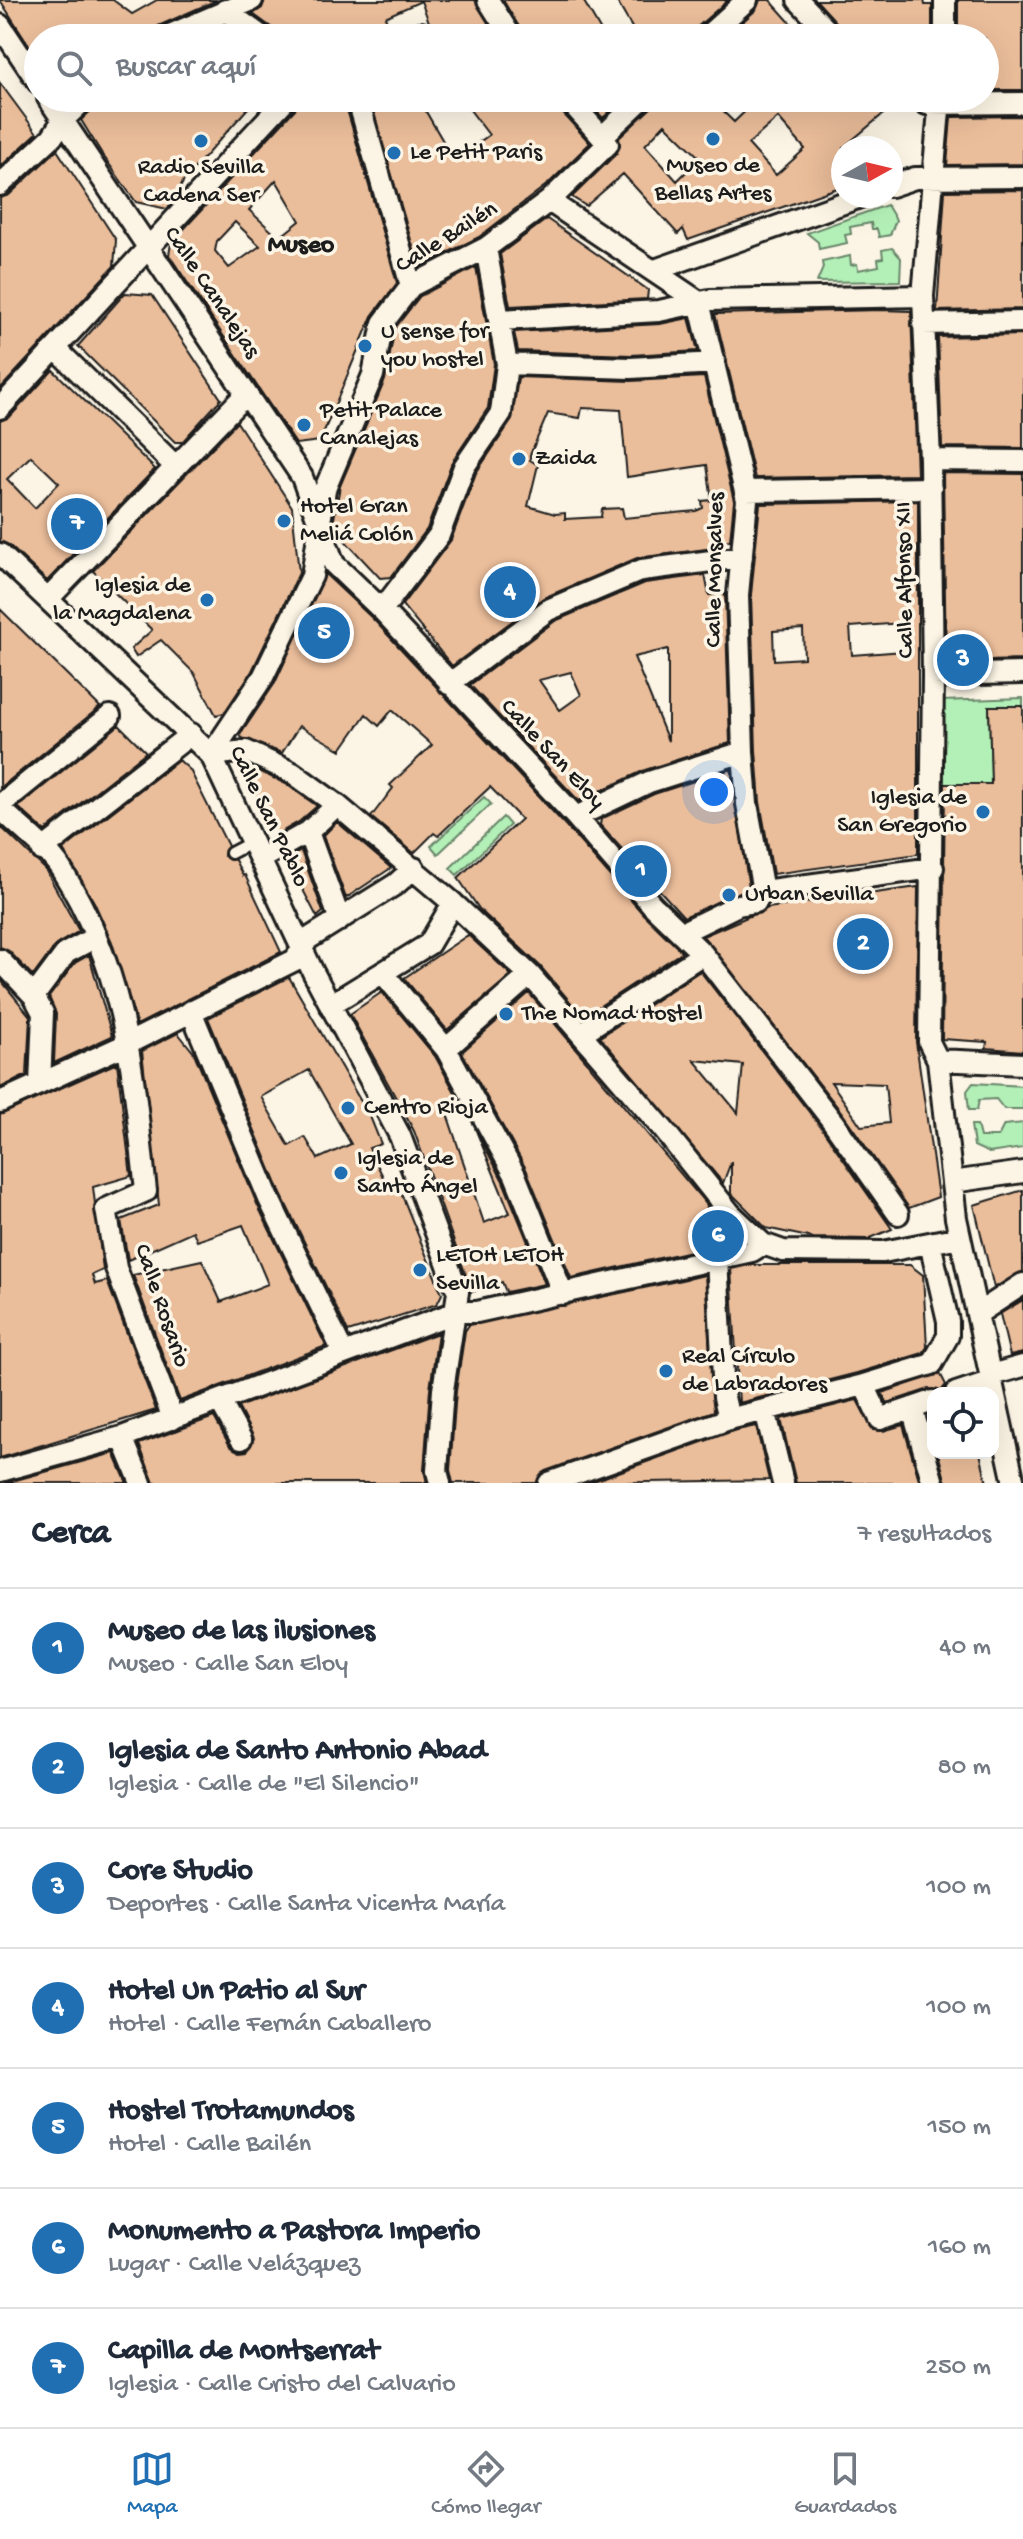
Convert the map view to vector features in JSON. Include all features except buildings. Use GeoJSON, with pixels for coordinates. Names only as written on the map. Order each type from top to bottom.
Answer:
{"type":"FeatureCollection","features":[{"type":"Feature","properties":{"kind":"street"},"geometry":{"type":"LineString","coordinates":[[194,24],[252,0]]}},
{"type":"Feature","properties":{"kind":"street"},"geometry":{"type":"LineString","coordinates":[[488,0],[503,24]]}},
{"type":"Feature","properties":{"kind":"street"},"geometry":{"type":"LineString","coordinates":[[720,24],[747,0]]}},
{"type":"Feature","properties":{"kind":"street"},"geometry":{"type":"LineString","coordinates":[[798,0],[821,24]]}},
{"type":"Feature","properties":{"kind":"street"},"geometry":{"type":"LineString","coordinates":[[945,0],[945,24]]}},
{"type":"Feature","properties":{"kind":"street"},"geometry":{"type":"LineString","coordinates":[[225,10],[244,24]]}},
{"type":"Feature","properties":{"kind":"street"},"geometry":{"type":"LineString","coordinates":[[0,25],[24,61]]}},
{"type":"Feature","properties":{"kind":"street"},"geometry":{"type":"LineString","coordinates":[[999,102],[1023,103]]}},
{"type":"Feature","properties":{"kind":"street","name":"Calle Canalejas"},"geometry":{"type":"LineString","coordinates":[[58,112],[302,477],[317,524]]}},
{"type":"Feature","properties":{"kind":"street"},"geometry":{"type":"LineString","coordinates":[[0,185],[52,137],[71,112]]}},
{"type":"Feature","properties":{"kind":"street"},"geometry":{"type":"LineString","coordinates":[[0,408],[274,112]]}},
{"type":"Feature","properties":{"kind":"street"},"geometry":{"type":"LineString","coordinates":[[361,112],[411,286]]}},
{"type":"Feature","properties":{"kind":"street"},"geometry":{"type":"LineString","coordinates":[[579,112],[605,141]]}},
{"type":"Feature","properties":{"kind":"street","name":"Calle Bailén"},"geometry":{"type":"LineString","coordinates":[[211,755],[263,677],[312,576],[317,524],[325,489],[373,375],[383,323],[411,286],[486,248],[549,201],[631,112]]}},
{"type":"Feature","properties":{"kind":"street","name":"Calle Alfonso XII"},"geometry":{"type":"LineString","coordinates":[[938,112],[923,296],[931,488],[933,675],[929,1042],[938,1060],[960,1237],[1014,1483]]}},
{"type":"Feature","properties":{"kind":"street"},"geometry":{"type":"LineString","coordinates":[[903,182],[915,178],[1023,177]]}},
{"type":"Feature","properties":{"kind":"street"},"geometry":{"type":"LineString","coordinates":[[549,201],[699,302]]}},
{"type":"Feature","properties":{"kind":"street"},"geometry":{"type":"LineString","coordinates":[[655,270],[831,207]]}},
{"type":"Feature","properties":{"kind":"street"},"geometry":{"type":"LineString","coordinates":[[382,610],[439,535],[464,467],[501,413],[507,364],[486,248]]}},
{"type":"Feature","properties":{"kind":"street"},"geometry":{"type":"LineString","coordinates":[[500,320],[659,311],[699,302],[923,296]]}},
{"type":"Feature","properties":{"kind":"street","name":"Calle Monsalves"},"geometry":{"type":"LineString","coordinates":[[699,302],[746,491],[738,595],[743,752],[747,804],[763,891]]}},
{"type":"Feature","properties":{"kind":"street"},"geometry":{"type":"LineString","coordinates":[[923,324],[1023,322]]}},
{"type":"Feature","properties":{"kind":"street"},"geometry":{"type":"LineString","coordinates":[[56,349],[176,467]]}},
{"type":"Feature","properties":{"kind":"street"},"geometry":{"type":"LineString","coordinates":[[507,364],[631,368],[715,363]]}},
{"type":"Feature","properties":{"kind":"street"},"geometry":{"type":"LineString","coordinates":[[48,599],[246,394]]}},
{"type":"Feature","properties":{"kind":"street"},"geometry":{"type":"LineString","coordinates":[[930,460],[1023,461]]}},
{"type":"Feature","properties":{"kind":"street"},"geometry":{"type":"LineString","coordinates":[[746,491],[931,488]]}},
{"type":"Feature","properties":{"kind":"street","name":"Calle San Eloy"},"geometry":{"type":"LineString","coordinates":[[317,524],[334,564],[382,610],[532,778],[576,817],[703,954],[766,1045],[833,1122],[898,1214]]}},
{"type":"Feature","properties":{"kind":"street","name":"Calle San Pablo"},"geometry":{"type":"LineString","coordinates":[[0,554],[211,755],[330,1005],[400,1136],[458,1292],[443,1390],[437,1471],[440,1483]]}},
{"type":"Feature","properties":{"kind":"street"},"geometry":{"type":"LineString","coordinates":[[449,684],[548,610],[642,570],[742,557]]}},
{"type":"Feature","properties":{"kind":"street"},"geometry":{"type":"LineString","coordinates":[[933,675],[1023,673]]}},
{"type":"Feature","properties":{"kind":"street"},"geometry":{"type":"LineString","coordinates":[[110,716],[0,806],[59,866],[111,969],[129,1043]]}},
{"type":"Feature","properties":{"kind":"street"},"geometry":{"type":"LineString","coordinates":[[42,850],[191,734]]}},
{"type":"Feature","properties":{"kind":"street"},"geometry":{"type":"LineString","coordinates":[[211,755],[246,751],[293,773],[414,868],[530,975],[582,1033],[730,1213],[763,1244],[783,1251],[883,1252],[960,1237]]}},
{"type":"Feature","properties":{"kind":"street"},"geometry":{"type":"LineString","coordinates":[[576,817],[626,792],[743,752]]}},
{"type":"Feature","properties":{"kind":"street"},"geometry":{"type":"LineString","coordinates":[[256,850],[308,832],[337,805]]}},
{"type":"Feature","properties":{"kind":"street"},"geometry":{"type":"LineString","coordinates":[[308,832],[340,920]]}},
{"type":"Feature","properties":{"kind":"street"},"geometry":{"type":"LineString","coordinates":[[0,1102],[129,1043],[295,960],[308,939],[414,868]]}},
{"type":"Feature","properties":{"kind":"street"},"geometry":{"type":"LineString","coordinates":[[681,933],[738,905],[756,902],[763,891],[933,868]]}},
{"type":"Feature","properties":{"kind":"street"},"geometry":{"type":"LineString","coordinates":[[330,1005],[429,944],[453,903]]}},
{"type":"Feature","properties":{"kind":"street"},"geometry":{"type":"LineString","coordinates":[[34,996],[66,953],[96,937]]}},
{"type":"Feature","properties":{"kind":"street"},"geometry":{"type":"LineString","coordinates":[[582,1033],[703,954]]}},
{"type":"Feature","properties":{"kind":"street"},"geometry":{"type":"LineString","coordinates":[[0,960],[34,996],[43,1013],[40,1084]]}},
{"type":"Feature","properties":{"kind":"street"},"geometry":{"type":"LineString","coordinates":[[383,973],[446,1049],[515,1175],[563,1294]]}},
{"type":"Feature","properties":{"kind":"street"},"geometry":{"type":"LineString","coordinates":[[446,1049],[530,975]]}},
{"type":"Feature","properties":{"kind":"street"},"geometry":{"type":"LineString","coordinates":[[191,1011],[269,1199],[344,1354]]}},
{"type":"Feature","properties":{"kind":"street","name":"Calle Rosario"},"geometry":{"type":"LineString","coordinates":[[129,1043],[146,1191],[106,1209],[116,1268],[173,1419]]}},
{"type":"Feature","properties":{"kind":"street"},"geometry":{"type":"LineString","coordinates":[[938,1060],[1023,1064]]}},
{"type":"Feature","properties":{"kind":"street"},"geometry":{"type":"LineString","coordinates":[[952,1182],[1023,1172]]}},
{"type":"Feature","properties":{"kind":"street"},"geometry":{"type":"LineString","coordinates":[[557,1481],[729,1419],[864,1385],[932,1364],[948,1336],[948,1321],[930,1243]]}},
{"type":"Feature","properties":{"kind":"street"},"geometry":{"type":"LineString","coordinates":[[0,1471],[122,1437],[456,1312],[477,1312],[563,1294],[752,1251],[763,1244]]}},
{"type":"Feature","properties":{"kind":"street"},"geometry":{"type":"LineString","coordinates":[[717,1258],[724,1397],[729,1419]]}},
{"type":"Feature","properties":{"kind":"street"},"geometry":{"type":"LineString","coordinates":[[977,1314],[1023,1284]]}},
{"type":"Feature","properties":{"kind":"street"},"geometry":{"type":"LineString","coordinates":[[970,1387],[1023,1366]]}},
{"type":"Feature","properties":{"kind":"street"},"geometry":{"type":"LineString","coordinates":[[864,1385],[880,1419],[927,1403]]}},
{"type":"Feature","properties":{"kind":"street"},"geometry":{"type":"LineString","coordinates":[[220,1401],[241,1439]]}},
{"type":"Feature","properties":{"kind":"street"},"geometry":{"type":"LineString","coordinates":[[912,1408],[933,1483]]}},
{"type":"Feature","properties":{"kind":"street"},"geometry":{"type":"LineString","coordinates":[[765,1410],[779,1482]]}},
{"type":"Feature","properties":{"kind":"street"},"geometry":{"type":"LineString","coordinates":[[122,1437],[141,1483]]}},
{"type":"Feature","properties":{"kind":"lane"},"geometry":{"type":"LineString","coordinates":[[231,853],[256,850]]}},
{"type":"Feature","properties":{"kind":"green space"},"geometry":{"type":"Polygon","coordinates":[[[878,208],[889,208],[896,220],[890,235],[879,237],[871,223],[850,227],[851,234],[845,235],[847,243],[819,249],[818,242],[807,233],[878,208]]]}},
{"type":"Feature","properties":{"kind":"green space"},"geometry":{"type":"Polygon","coordinates":[[[892,248],[901,258],[900,281],[817,282],[823,268],[822,262],[850,256],[851,265],[857,264],[858,270],[879,266],[878,259],[883,258],[882,250],[892,248]]]}},
{"type":"Feature","properties":{"kind":"green space"},"geometry":{"type":"Polygon","coordinates":[[[1023,698],[1023,706],[989,707],[991,776],[1023,776],[1023,784],[942,784],[941,701],[1023,698]]]}},
{"type":"Feature","properties":{"kind":"green space"},"geometry":{"type":"Polygon","coordinates":[[[484,797],[491,804],[438,854],[431,846],[484,797]]]}},
{"type":"Feature","properties":{"kind":"green space"},"geometry":{"type":"Polygon","coordinates":[[[503,817],[510,825],[457,875],[450,868],[503,817]]]}},
{"type":"Feature","properties":{"kind":"green space"},"geometry":{"type":"Polygon","coordinates":[[[973,1083],[1023,1086],[1023,1109],[1004,1109],[996,1099],[979,1100],[977,1110],[969,1110],[967,1091],[973,1083]]]}},
{"type":"Feature","properties":{"kind":"green space"},"geometry":{"type":"Polygon","coordinates":[[[1023,1123],[1023,1148],[989,1153],[974,1146],[971,1125],[977,1125],[980,1137],[998,1137],[1004,1125],[1023,1123]]]}},
{"type":"Feature","properties":{"kind":"place","name":"Museo de Bellas Artes"},"geometry":{"type":"Point","coordinates":[713,139]}},
{"type":"Feature","properties":{"kind":"place","name":"Radio Sevilla Cadena Ser"},"geometry":{"type":"Point","coordinates":[201,141]}},
{"type":"Feature","properties":{"kind":"place","name":"Le Petit Paris"},"geometry":{"type":"Point","coordinates":[394,153]}},
{"type":"Feature","properties":{"kind":"place","name":"U sense for you hostel"},"geometry":{"type":"Point","coordinates":[365,346]}},
{"type":"Feature","properties":{"kind":"place","name":"Petit Palace Canalejas"},"geometry":{"type":"Point","coordinates":[304,425]}},
{"type":"Feature","properties":{"kind":"place","name":"Zaida"},"geometry":{"type":"Point","coordinates":[519,459]}},
{"type":"Feature","properties":{"kind":"place","name":"Hotel Gran Meliá Colón"},"geometry":{"type":"Point","coordinates":[284,521]}},
{"type":"Feature","properties":{"kind":"place","name":"Capilla de Montserrat"},"geometry":{"type":"Point","coordinates":[77,524]}},
{"type":"Feature","properties":{"kind":"place","name":"Hotel Un Patio al Sur"},"geometry":{"type":"Point","coordinates":[510,592]}},
{"type":"Feature","properties":{"kind":"place","name":"Iglesia de la Magdalena"},"geometry":{"type":"Point","coordinates":[207,600]}},
{"type":"Feature","properties":{"kind":"place","name":"Hostel Trotamundos"},"geometry":{"type":"Point","coordinates":[324,633]}},
{"type":"Feature","properties":{"kind":"place","name":"Core Studio"},"geometry":{"type":"Point","coordinates":[963,660]}},
{"type":"Feature","properties":{"kind":"place","name":"Iglesia de San Gregorio"},"geometry":{"type":"Point","coordinates":[983,812]}},
{"type":"Feature","properties":{"kind":"place","name":"Museo de las ilusiones"},"geometry":{"type":"Point","coordinates":[641,871]}},
{"type":"Feature","properties":{"kind":"place","name":"Urban Sevilla"},"geometry":{"type":"Point","coordinates":[729,895]}},
{"type":"Feature","properties":{"kind":"place","name":"Iglesia de Santo Antonio Abad"},"geometry":{"type":"Point","coordinates":[863,944]}},
{"type":"Feature","properties":{"kind":"place","name":"The Nomad Hostel"},"geometry":{"type":"Point","coordinates":[506,1014]}},
{"type":"Feature","properties":{"kind":"place","name":"Centro Rioja"},"geometry":{"type":"Point","coordinates":[348,1108]}},
{"type":"Feature","properties":{"kind":"place","name":"Iglesia de Santo Ángel"},"geometry":{"type":"Point","coordinates":[341,1173]}},
{"type":"Feature","properties":{"kind":"place","name":"Monumento a Pastora Imperio"},"geometry":{"type":"Point","coordinates":[718,1236]}},
{"type":"Feature","properties":{"kind":"place","name":"LETOH LETOH Sevilla"},"geometry":{"type":"Point","coordinates":[420,1270]}},
{"type":"Feature","properties":{"kind":"place","name":"Real Círculo de Labradores"},"geometry":{"type":"Point","coordinates":[666,1371]}},
{"type":"Feature","properties":{"kind":"district","name":"Museo"},"geometry":{"type":"Point","coordinates":[301,246]}}]}
